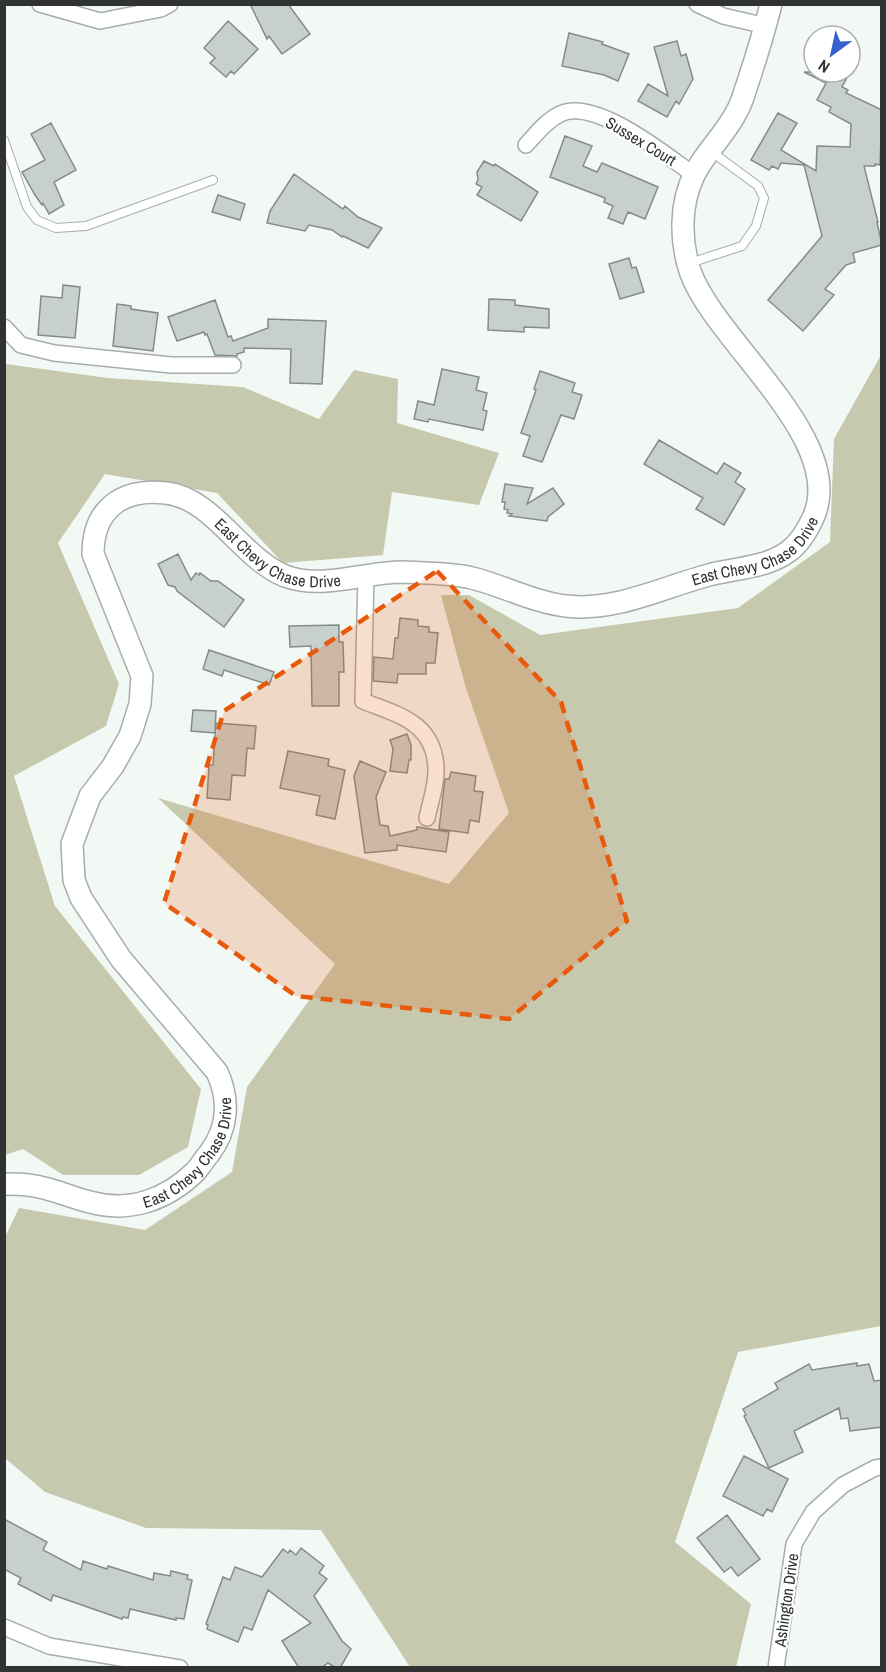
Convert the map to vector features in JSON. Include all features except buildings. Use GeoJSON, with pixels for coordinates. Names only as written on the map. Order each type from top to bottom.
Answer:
{"type":"FeatureCollection","features":[{"type":"Feature","properties":{"kind":"main road","name":"East Chevy Chase Drive"},"geometry":{"type":"LineString","coordinates":[[4,1184],[28,1185],[92,1203],[124,1207],[149,1202],[165,1196],[194,1172],[218,1143],[224,1126],[226,1105],[223,1086],[217,1072],[121,959],[81,898],[74,880],[72,844],[90,796],[113,766],[130,736],[140,704],[142,676],[93,554],[93,536],[99,521],[115,503],[140,492],[183,496],[208,513],[268,568],[288,577],[315,582],[366,574],[400,572],[469,577],[543,601],[568,606],[602,606],[709,575],[776,560],[792,549],[807,532],[819,507],[820,485],[813,458],[789,411],[707,303],[690,271],[682,230],[684,205],[694,175],[738,111],[771,4]]}},
{"type":"Feature","properties":{"kind":"street"},"geometry":{"type":"LineString","coordinates":[[40,4],[100,21],[161,9],[171,4]]}},
{"type":"Feature","properties":{"kind":"street"},"geometry":{"type":"LineString","coordinates":[[697,4],[723,16],[766,26]]}},
{"type":"Feature","properties":{"kind":"street","name":"Sussex Court"},"geometry":{"type":"LineString","coordinates":[[526,145],[546,124],[562,113],[586,111],[618,123],[694,175]]}},
{"type":"Feature","properties":{"kind":"street"},"geometry":{"type":"LineString","coordinates":[[4,327],[21,345],[54,353],[171,365],[233,365]]}},
{"type":"Feature","properties":{"kind":"street"},"geometry":{"type":"LineString","coordinates":[[366,574],[363,701],[408,719],[420,728],[432,746],[436,769],[427,818]]}},
{"type":"Feature","properties":{"kind":"street","name":"Ashington Drive"},"geometry":{"type":"LineString","coordinates":[[776,1668],[794,1544],[813,1512],[843,1485],[875,1468],[882,1467]]}},
{"type":"Feature","properties":{"kind":"street"},"geometry":{"type":"LineString","coordinates":[[7,1634],[49,1646],[180,1668]]}},
{"type":"Feature","properties":{"kind":"lane"},"geometry":{"type":"LineString","coordinates":[[4,140],[27,207],[37,220],[56,228],[86,226],[213,180]]}},
{"type":"Feature","properties":{"kind":"lane"},"geometry":{"type":"LineString","coordinates":[[689,263],[742,246],[756,226],[764,198],[758,186],[711,151]]}},
{"type":"Feature","properties":{"kind":"highlighted area"},"geometry":{"type":"Polygon","coordinates":[[[437,571],[561,702],[627,921],[509,1019],[296,996],[164,903],[224,711],[437,571]]]}},
{"type":"Feature","properties":{"kind":"green space"},"geometry":{"type":"Polygon","coordinates":[[[881,355],[881,1326],[738,1352],[675,1542],[751,1604],[736,1667],[410,1667],[321,1530],[146,1528],[45,1492],[5,1458],[5,1237],[19,1208],[145,1230],[232,1172],[247,1087],[335,964],[158,798],[449,884],[509,813],[465,685],[441,595],[469,595],[540,635],[738,608],[830,542],[834,439],[881,355]]]}},
{"type":"Feature","properties":{"kind":"green space"},"geometry":{"type":"Polygon","coordinates":[[[6,364],[108,378],[243,387],[319,419],[354,370],[398,379],[397,423],[499,453],[479,505],[392,492],[383,555],[283,563],[217,493],[105,474],[58,543],[119,684],[106,726],[14,776],[55,906],[201,1089],[188,1147],[139,1175],[63,1175],[23,1149],[5,1155],[4,368],[6,364]]]}}]}
